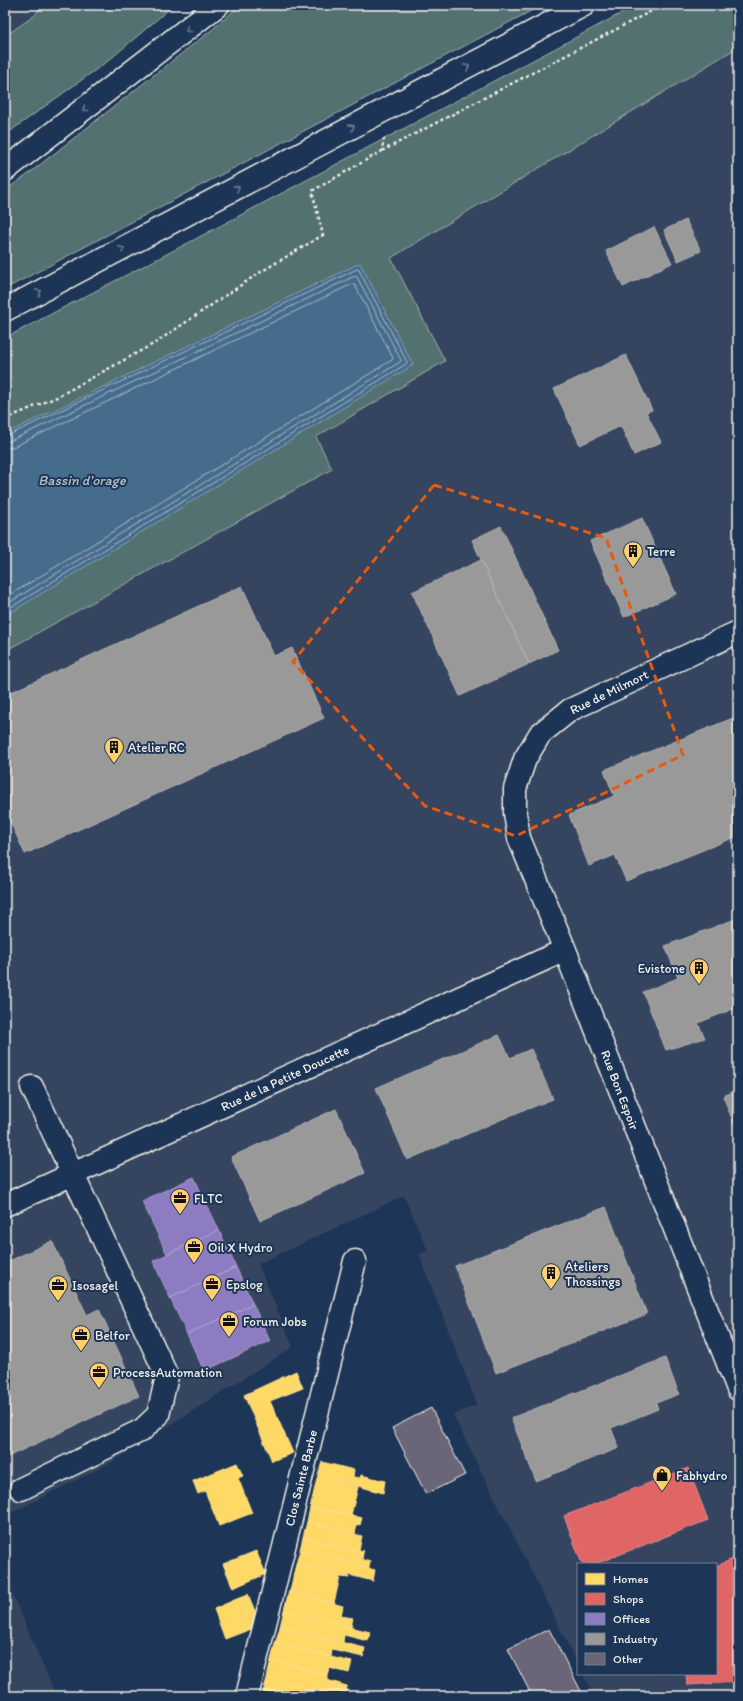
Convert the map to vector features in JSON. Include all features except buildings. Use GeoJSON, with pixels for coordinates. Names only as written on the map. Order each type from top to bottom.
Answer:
{"type":"FeatureCollection","features":[{"type":"Feature","properties":{"kind":"street"},"geometry":{"type":"LineString","coordinates":[[5,170],[218,5]]}},
{"type":"Feature","properties":{"kind":"street"},"geometry":{"type":"LineString","coordinates":[[5,310],[584,5]]}},
{"type":"Feature","properties":{"kind":"street","name":"Rue de Milmort"},"geometry":{"type":"LineString","coordinates":[[515,789],[525,759],[540,734],[570,710],[738,632]]}},
{"type":"Feature","properties":{"kind":"street","name":"Rue Bon Espoir"},"geometry":{"type":"LineString","coordinates":[[515,789],[515,813],[519,838],[565,950],[738,1389]]}},
{"type":"Feature","properties":{"kind":"street","name":"Rue de la Petite Doucette"},"geometry":{"type":"LineString","coordinates":[[5,1205],[74,1175],[565,950]]}},
{"type":"Feature","properties":{"kind":"street"},"geometry":{"type":"LineString","coordinates":[[20,1489],[142,1430],[158,1415],[167,1376],[32,1087]]}},
{"type":"Feature","properties":{"kind":"street","name":"Clos Sainte Barbe"},"geometry":{"type":"LineString","coordinates":[[247,1696],[355,1261]]}},
{"type":"Feature","properties":{"kind":"path"},"geometry":{"type":"LineString","coordinates":[[5,419],[57,397],[156,343],[259,273],[323,235],[312,191],[382,152],[663,5]]}},
{"type":"Feature","properties":{"kind":"path"},"geometry":{"type":"LineString","coordinates":[[382,152],[389,108]]}},
{"type":"Feature","properties":{"kind":"highlighted area"},"geometry":{"type":"Polygon","coordinates":[[[434,485],[606,538],[683,755],[516,836],[425,806],[293,662],[434,485]]]}},
{"type":"Feature","properties":{"kind":"shaded area"},"geometry":{"type":"Polygon","coordinates":[[[5,5],[43,5],[34,16],[5,36],[5,5]]]}},
{"type":"Feature","properties":{"kind":"shaded area"},"geometry":{"type":"Polygon","coordinates":[[[738,47],[738,1696],[594,1696],[584,1675],[717,1675],[717,1563],[577,1563],[577,1663],[453,1415],[477,1405],[419,1254],[428,1251],[404,1196],[258,1264],[293,1347],[112,1462],[5,1516],[5,651],[331,469],[316,437],[444,360],[390,258],[738,47]]]}},
{"type":"Feature","properties":{"kind":"shaded area"},"geometry":{"type":"Polygon","coordinates":[[[5,1577],[56,1696],[5,1696],[5,1577]]]}},
{"type":"Feature","properties":{"kind":"green space"},"geometry":{"type":"Polygon","coordinates":[[[43,5],[174,5],[108,61],[5,135],[5,36],[34,16],[43,5]]]}},
{"type":"Feature","properties":{"kind":"green space"},"geometry":{"type":"Polygon","coordinates":[[[240,5],[542,5],[5,289],[5,190],[23,178],[214,28],[240,5]]]}},
{"type":"Feature","properties":{"kind":"green space"},"geometry":{"type":"Polygon","coordinates":[[[637,5],[738,5],[738,47],[391,258],[445,361],[316,437],[332,469],[5,651],[5,338],[186,244],[637,5]]]}},
{"type":"Feature","properties":{"kind":"water","name":"Bassin d'orage"},"geometry":{"type":"Polygon","coordinates":[[[360,263],[413,365],[5,616],[5,434],[360,263]]]}},
{"type":"Feature","properties":{"kind":"place","name":"Terre"},"geometry":{"type":"Point","coordinates":[633,568]}},
{"type":"Feature","properties":{"kind":"place","name":"Atelier RC"},"geometry":{"type":"Point","coordinates":[114,764]}},
{"type":"Feature","properties":{"kind":"place","name":"Evistone"},"geometry":{"type":"Point","coordinates":[699,985]}},
{"type":"Feature","properties":{"kind":"place","name":"FLTC"},"geometry":{"type":"Point","coordinates":[180,1215]}},
{"type":"Feature","properties":{"kind":"place","name":"Oil X Hydro"},"geometry":{"type":"Point","coordinates":[194,1264]}},
{"type":"Feature","properties":{"kind":"place","name":"Ateliers Thossings"},"geometry":{"type":"Point","coordinates":[551,1290]}},
{"type":"Feature","properties":{"kind":"place","name":"Epslog"},"geometry":{"type":"Point","coordinates":[212,1301]}},
{"type":"Feature","properties":{"kind":"place","name":"Isosagel"},"geometry":{"type":"Point","coordinates":[58,1302]}},
{"type":"Feature","properties":{"kind":"place","name":"Forum Jobs"},"geometry":{"type":"Point","coordinates":[229,1338]}},
{"type":"Feature","properties":{"kind":"place","name":"Belfor"},"geometry":{"type":"Point","coordinates":[81,1352]}},
{"type":"Feature","properties":{"kind":"place","name":"ProcessAutomation"},"geometry":{"type":"Point","coordinates":[99,1389]}},
{"type":"Feature","properties":{"kind":"place","name":"Fabhydro"},"geometry":{"type":"Point","coordinates":[662,1492]}}]}
